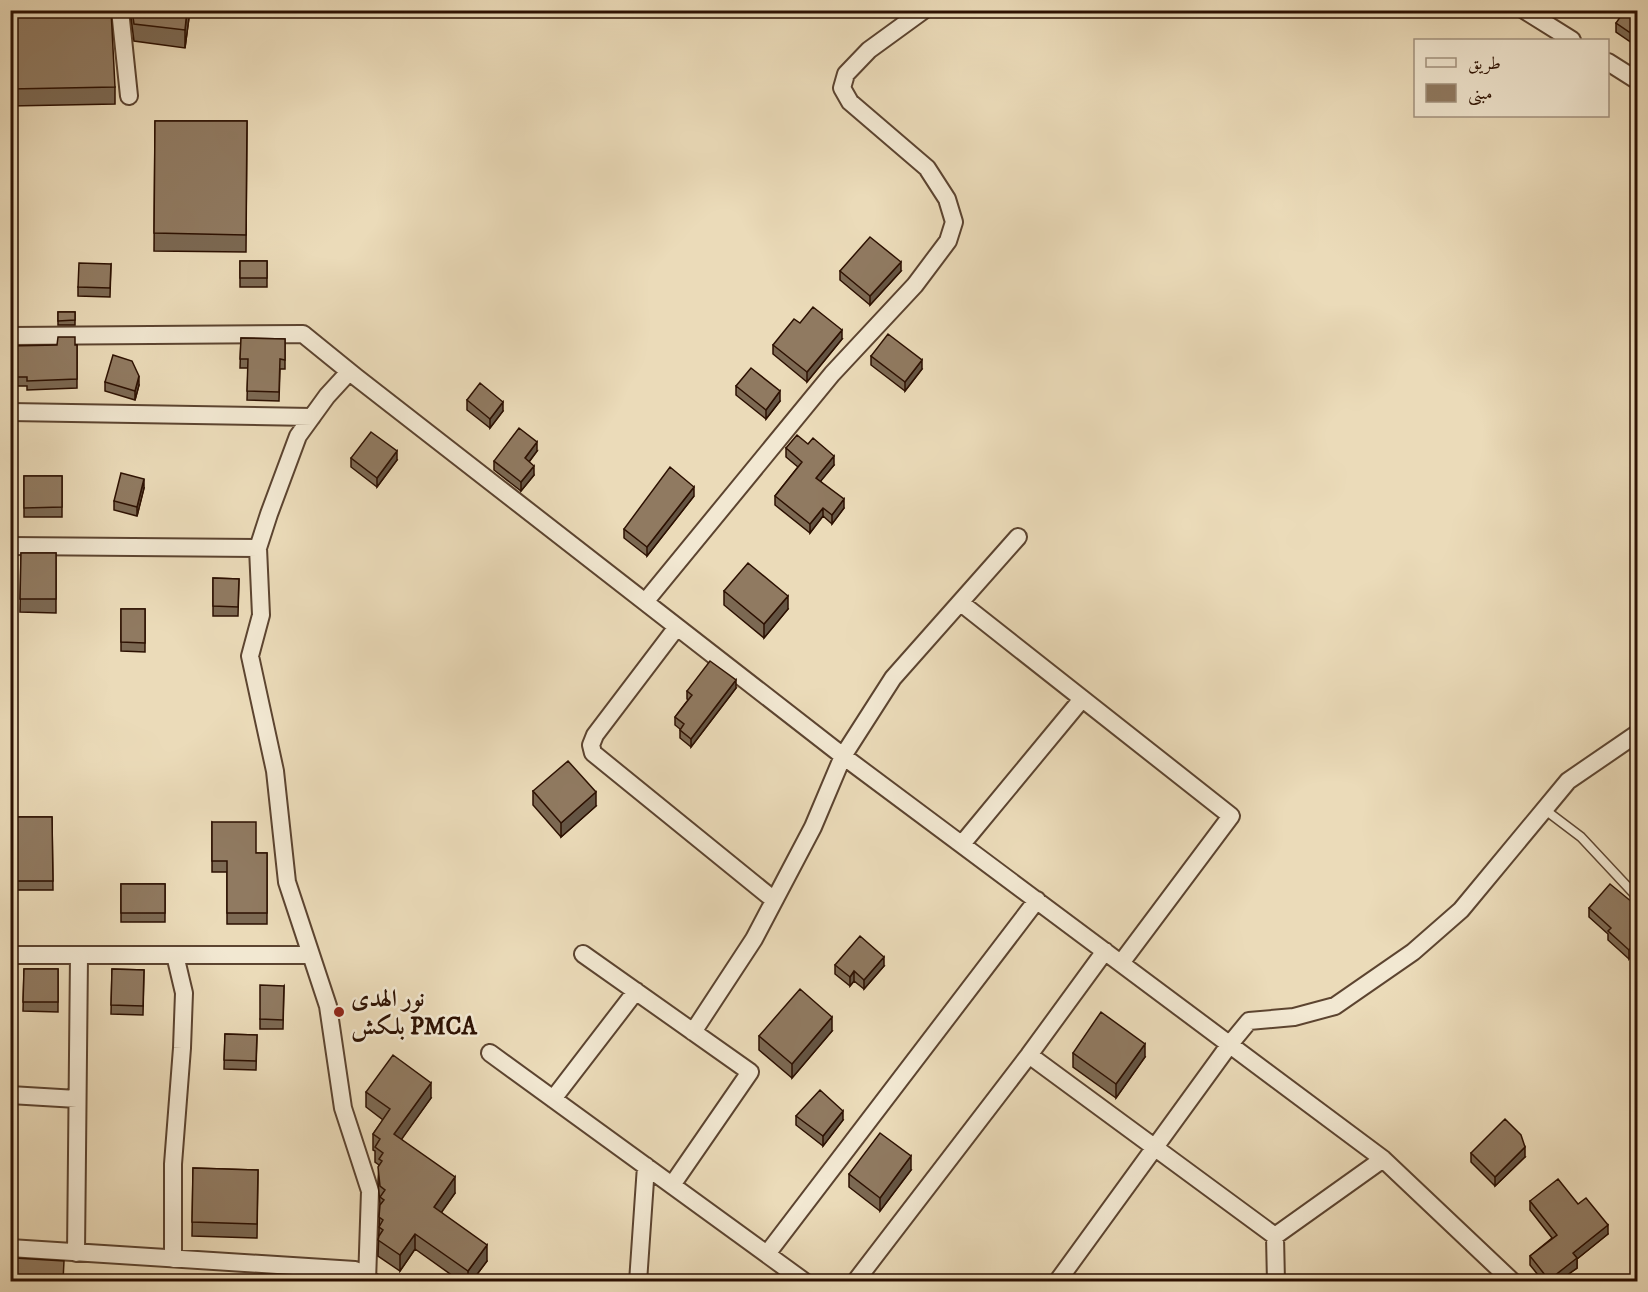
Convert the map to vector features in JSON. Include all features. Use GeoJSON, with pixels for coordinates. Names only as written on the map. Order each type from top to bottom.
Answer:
{"type":"FeatureCollection","features":[{"type":"Feature","properties":{"kind":"street"},"geometry":{"type":"LineString","coordinates":[[120,10],[129,96]]}},
{"type":"Feature","properties":{"kind":"street"},"geometry":{"type":"LineString","coordinates":[[645,602],[832,374],[915,285],[948,241],[954,222],[947,199],[927,168],[850,102],[842,88],[846,74],[869,50],[924,10]]}},
{"type":"Feature","properties":{"kind":"street"},"geometry":{"type":"LineString","coordinates":[[1524,10],[1570,39]]}},
{"type":"Feature","properties":{"kind":"street"},"geometry":{"type":"LineString","coordinates":[[1609,64],[1638,81]]}},
{"type":"Feature","properties":{"kind":"street"},"geometry":{"type":"LineString","coordinates":[[10,336],[303,334],[843,756],[1383,1159],[1513,1281]]}},
{"type":"Feature","properties":{"kind":"street"},"geometry":{"type":"LineString","coordinates":[[349,372],[327,396],[298,436],[258,548],[261,615],[250,656],[275,771],[287,882],[328,1006],[343,1108],[370,1191],[370,1280]]}},
{"type":"Feature","properties":{"kind":"street"},"geometry":{"type":"LineString","coordinates":[[10,412],[312,417]]}},
{"type":"Feature","properties":{"kind":"street"},"geometry":{"type":"LineString","coordinates":[[693,1032],[754,939],[813,827],[843,756],[893,678],[1018,537]]}},
{"type":"Feature","properties":{"kind":"street"},"geometry":{"type":"LineString","coordinates":[[10,546],[258,548]]}},
{"type":"Feature","properties":{"kind":"street"},"geometry":{"type":"LineString","coordinates":[[961,603],[1231,816],[1121,963]]}},
{"type":"Feature","properties":{"kind":"street"},"geometry":{"type":"LineString","coordinates":[[677,627],[595,735],[591,745],[593,753],[774,900]]}},
{"type":"Feature","properties":{"kind":"street"},"geometry":{"type":"LineString","coordinates":[[962,844],[1082,699]]}},
{"type":"Feature","properties":{"kind":"street"},"geometry":{"type":"LineString","coordinates":[[1057,1281],[1230,1044],[1249,1022],[1294,1017],[1335,1006],[1413,952],[1461,910],[1568,781],[1638,734]]}},
{"type":"Feature","properties":{"kind":"street"},"geometry":{"type":"LineString","coordinates":[[768,1254],[1037,900]]}},
{"type":"Feature","properties":{"kind":"street"},"geometry":{"type":"LineString","coordinates":[[855,1281],[1029,1055],[1105,951]]}},
{"type":"Feature","properties":{"kind":"street"},"geometry":{"type":"LineString","coordinates":[[583,954],[750,1072],[672,1185]]}},
{"type":"Feature","properties":{"kind":"street"},"geometry":{"type":"LineString","coordinates":[[10,955],[311,955]]}},
{"type":"Feature","properties":{"kind":"street"},"geometry":{"type":"LineString","coordinates":[[173,1258],[173,1164],[184,993],[175,955]]}},
{"type":"Feature","properties":{"kind":"street"},"geometry":{"type":"LineString","coordinates":[[76,1252],[79,956]]}},
{"type":"Feature","properties":{"kind":"street"},"geometry":{"type":"LineString","coordinates":[[553,1099],[636,991]]}},
{"type":"Feature","properties":{"kind":"street"},"geometry":{"type":"LineString","coordinates":[[490,1053],[805,1281]]}},
{"type":"Feature","properties":{"kind":"street"},"geometry":{"type":"LineString","coordinates":[[1029,1055],[1275,1236]]}},
{"type":"Feature","properties":{"kind":"street"},"geometry":{"type":"LineString","coordinates":[[10,1095],[78,1099]]}},
{"type":"Feature","properties":{"kind":"street"},"geometry":{"type":"LineString","coordinates":[[1275,1236],[1383,1159]]}},
{"type":"Feature","properties":{"kind":"street"},"geometry":{"type":"LineString","coordinates":[[638,1281],[646,1166]]}},
{"type":"Feature","properties":{"kind":"street"},"geometry":{"type":"LineString","coordinates":[[1275,1236],[1276,1281]]}},
{"type":"Feature","properties":{"kind":"street"},"geometry":{"type":"LineString","coordinates":[[10,1248],[355,1270],[370,1280]]}},
{"type":"Feature","properties":{"kind":"lane"},"geometry":{"type":"LineString","coordinates":[[1544,809],[1581,837],[1638,898]]}},
{"type":"Feature","properties":{"kind":"building"},"geometry":{"type":"Polygon","coordinates":[[[10,10],[111,10],[115,87],[10,89],[10,10]]]}},
{"type":"Feature","properties":{"kind":"building"},"geometry":{"type":"Polygon","coordinates":[[[132,10],[187,10],[185,30],[134,24],[132,10]]]}},
{"type":"Feature","properties":{"kind":"building"},"geometry":{"type":"Polygon","coordinates":[[[1625,10],[1638,10],[1638,38],[1616,23],[1625,10]]]}},
{"type":"Feature","properties":{"kind":"building"},"geometry":{"type":"Polygon","coordinates":[[[155,121],[247,121],[246,235],[154,233],[155,121]]]}},
{"type":"Feature","properties":{"kind":"building"},"geometry":{"type":"Polygon","coordinates":[[[870,237],[901,262],[870,296],[840,271],[870,237]]]}},
{"type":"Feature","properties":{"kind":"building"},"geometry":{"type":"Polygon","coordinates":[[[240,261],[267,261],[267,278],[240,278],[240,261]]]}},
{"type":"Feature","properties":{"kind":"building"},"geometry":{"type":"Polygon","coordinates":[[[79,263],[111,264],[110,288],[78,287],[79,263]]]}},
{"type":"Feature","properties":{"kind":"building"},"geometry":{"type":"Polygon","coordinates":[[[813,307],[842,330],[807,372],[773,345],[794,319],[800,323],[813,307]]]}},
{"type":"Feature","properties":{"kind":"building"},"geometry":{"type":"Polygon","coordinates":[[[58,312],[75,312],[75,320],[58,321],[58,312]]]}},
{"type":"Feature","properties":{"kind":"building"},"geometry":{"type":"Polygon","coordinates":[[[888,334],[922,360],[905,382],[871,356],[888,334]]]}},
{"type":"Feature","properties":{"kind":"building"},"geometry":{"type":"Polygon","coordinates":[[[58,337],[75,337],[77,379],[27,381],[27,377],[10,377],[10,346],[57,345],[58,337]]]}},
{"type":"Feature","properties":{"kind":"building"},"geometry":{"type":"Polygon","coordinates":[[[241,338],[285,339],[285,360],[280,359],[279,392],[247,391],[248,359],[240,359],[241,338]]]}},
{"type":"Feature","properties":{"kind":"building"},"geometry":{"type":"Polygon","coordinates":[[[113,355],[132,361],[139,376],[135,391],[105,382],[113,355]]]}},
{"type":"Feature","properties":{"kind":"building"},"geometry":{"type":"Polygon","coordinates":[[[751,368],[780,391],[766,410],[736,386],[751,368]]]}},
{"type":"Feature","properties":{"kind":"building"},"geometry":{"type":"Polygon","coordinates":[[[480,383],[503,402],[490,419],[467,400],[480,383]]]}},
{"type":"Feature","properties":{"kind":"building"},"geometry":{"type":"Polygon","coordinates":[[[519,428],[537,442],[525,458],[534,466],[521,482],[494,461],[519,428]]]}},
{"type":"Feature","properties":{"kind":"building"},"geometry":{"type":"Polygon","coordinates":[[[371,432],[397,451],[377,478],[351,458],[371,432]]]}},
{"type":"Feature","properties":{"kind":"building"},"geometry":{"type":"Polygon","coordinates":[[[797,435],[808,444],[813,438],[834,456],[816,478],[844,499],[832,515],[823,508],[810,524],[775,496],[802,462],[786,448],[797,435]]]}},
{"type":"Feature","properties":{"kind":"building"},"geometry":{"type":"Polygon","coordinates":[[[670,467],[694,487],[647,547],[624,529],[670,467]]]}},
{"type":"Feature","properties":{"kind":"building"},"geometry":{"type":"Polygon","coordinates":[[[121,473],[144,479],[137,507],[114,501],[121,473]]]}},
{"type":"Feature","properties":{"kind":"building"},"geometry":{"type":"Polygon","coordinates":[[[24,476],[62,476],[62,507],[24,508],[24,476]]]}},
{"type":"Feature","properties":{"kind":"building"},"geometry":{"type":"Polygon","coordinates":[[[21,553],[56,553],[56,599],[20,599],[21,553]]]}},
{"type":"Feature","properties":{"kind":"building"},"geometry":{"type":"Polygon","coordinates":[[[748,563],[788,596],[764,624],[724,591],[748,563]]]}},
{"type":"Feature","properties":{"kind":"building"},"geometry":{"type":"Polygon","coordinates":[[[213,578],[239,579],[238,607],[213,606],[213,578]]]}},
{"type":"Feature","properties":{"kind":"building"},"geometry":{"type":"Polygon","coordinates":[[[121,609],[145,609],[145,643],[121,642],[121,609]]]}},
{"type":"Feature","properties":{"kind":"building"},"geometry":{"type":"Polygon","coordinates":[[[710,661],[736,680],[691,739],[680,730],[684,724],[675,717],[692,695],[687,691],[710,661]]]}},
{"type":"Feature","properties":{"kind":"building"},"geometry":{"type":"Polygon","coordinates":[[[568,761],[596,792],[561,823],[533,791],[568,761]]]}},
{"type":"Feature","properties":{"kind":"building"},"geometry":{"type":"Polygon","coordinates":[[[10,817],[52,817],[53,881],[16,881],[16,856],[10,856],[10,817]]]}},
{"type":"Feature","properties":{"kind":"building"},"geometry":{"type":"Polygon","coordinates":[[[212,822],[256,822],[256,853],[267,853],[267,913],[227,913],[227,861],[212,861],[212,822]]]}},
{"type":"Feature","properties":{"kind":"building"},"geometry":{"type":"Polygon","coordinates":[[[121,884],[165,884],[165,913],[121,913],[121,884]]]}},
{"type":"Feature","properties":{"kind":"building"},"geometry":{"type":"Polygon","coordinates":[[[1610,884],[1638,907],[1638,940],[1629,950],[1608,931],[1611,928],[1589,908],[1610,884]]]}},
{"type":"Feature","properties":{"kind":"building"},"geometry":{"type":"Polygon","coordinates":[[[860,936],[884,957],[864,980],[854,971],[850,977],[835,965],[860,936]]]}},
{"type":"Feature","properties":{"kind":"building"},"geometry":{"type":"Polygon","coordinates":[[[24,969],[58,969],[58,1002],[23,1002],[24,969]]]}},
{"type":"Feature","properties":{"kind":"building"},"geometry":{"type":"Polygon","coordinates":[[[112,969],[144,970],[143,1006],[111,1005],[112,969]]]}},
{"type":"Feature","properties":{"kind":"building"},"geometry":{"type":"Polygon","coordinates":[[[260,985],[284,986],[283,1020],[260,1019],[260,985]]]}},
{"type":"Feature","properties":{"kind":"building"},"geometry":{"type":"Polygon","coordinates":[[[800,989],[832,1017],[792,1064],[759,1036],[800,989]]]}},
{"type":"Feature","properties":{"kind":"building"},"geometry":{"type":"Polygon","coordinates":[[[1101,1012],[1145,1044],[1116,1084],[1073,1053],[1101,1012]]]}},
{"type":"Feature","properties":{"kind":"building"},"geometry":{"type":"Polygon","coordinates":[[[10,1020],[13,1020],[11,1061],[10,1061],[10,1020]]]}},
{"type":"Feature","properties":{"kind":"building"},"geometry":{"type":"Polygon","coordinates":[[[225,1034],[257,1035],[256,1061],[224,1060],[225,1034]]]}},
{"type":"Feature","properties":{"kind":"building"},"geometry":{"type":"Polygon","coordinates":[[[393,1055],[431,1083],[394,1134],[455,1177],[434,1207],[487,1245],[468,1271],[415,1234],[400,1255],[378,1240],[383,1230],[379,1227],[383,1220],[379,1217],[380,1205],[384,1200],[380,1197],[385,1190],[380,1186],[378,1167],[383,1153],[375,1147],[380,1139],[373,1134],[390,1109],[366,1092],[393,1055]]]}},
{"type":"Feature","properties":{"kind":"building"},"geometry":{"type":"Polygon","coordinates":[[[820,1090],[843,1111],[823,1136],[796,1116],[820,1090]]]}},
{"type":"Feature","properties":{"kind":"building"},"geometry":{"type":"Polygon","coordinates":[[[1505,1119],[1521,1135],[1525,1147],[1495,1177],[1471,1153],[1505,1119]]]}},
{"type":"Feature","properties":{"kind":"building"},"geometry":{"type":"Polygon","coordinates":[[[880,1133],[911,1156],[880,1198],[849,1174],[880,1133]]]}},
{"type":"Feature","properties":{"kind":"building"},"geometry":{"type":"Polygon","coordinates":[[[193,1168],[258,1170],[257,1224],[192,1222],[193,1168]]]}},
{"type":"Feature","properties":{"kind":"building"},"geometry":{"type":"Polygon","coordinates":[[[1558,1179],[1578,1204],[1586,1198],[1608,1225],[1573,1253],[1577,1258],[1549,1280],[1530,1256],[1557,1235],[1530,1201],[1558,1179]]]}},
{"type":"Feature","properties":{"kind":"building"},"geometry":{"type":"Polygon","coordinates":[[[15,1258],[64,1261],[63,1281],[14,1281],[15,1258]]]}},
{"type":"Feature","properties":{"kind":"place","name":"نور الهدى بلكش PMCA"},"geometry":{"type":"Point","coordinates":[339,1012]}}]}
